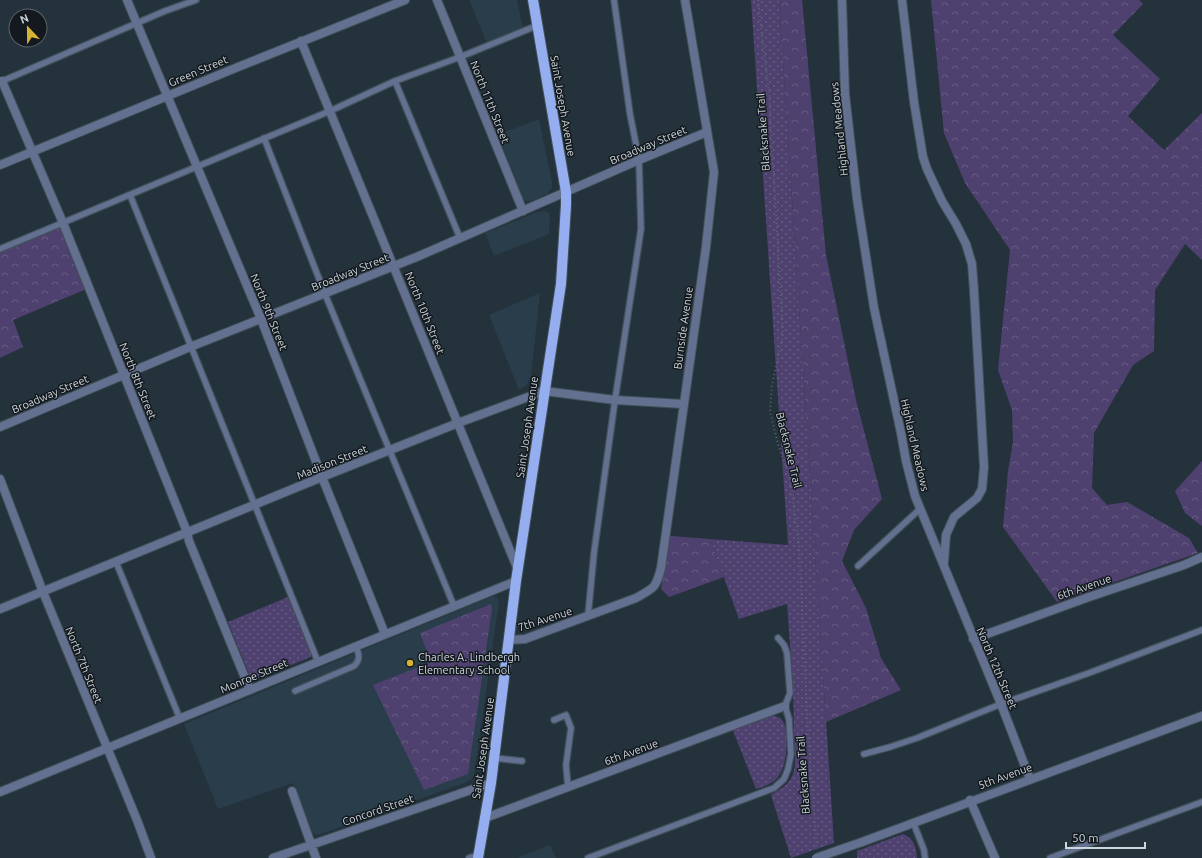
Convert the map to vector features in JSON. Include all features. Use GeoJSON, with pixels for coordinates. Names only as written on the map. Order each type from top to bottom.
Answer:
{"type":"FeatureCollection","features":[{"type":"Feature","properties":{"kind":"main road","name":"Saint Joseph Avenue"},"geometry":{"type":"LineString","coordinates":[[475,857],[485,818],[491,783],[516,581],[519,571],[544,391],[561,284],[566,192],[536,26],[533,0]]}},
{"type":"Feature","properties":{"kind":"street","name":"North 9th Street"},"geometry":{"type":"LineString","coordinates":[[127,0],[166,96],[261,319],[385,634]]}},
{"type":"Feature","properties":{"kind":"street","name":"Green Street"},"geometry":{"type":"LineString","coordinates":[[0,165],[301,41],[405,0]]}},
{"type":"Feature","properties":{"kind":"street","name":"North 11th Street"},"geometry":{"type":"LineString","coordinates":[[437,0],[523,211]]}},
{"type":"Feature","properties":{"kind":"street","name":"Burnside Avenue"},"geometry":{"type":"LineString","coordinates":[[588,616],[636,598],[650,590],[658,581],[706,247],[714,172],[685,0]]}},
{"type":"Feature","properties":{"kind":"street","name":"Highland Meadows"},"geometry":{"type":"LineString","coordinates":[[842,0],[845,94],[857,199],[874,308],[915,496],[944,565]]}},
{"type":"Feature","properties":{"kind":"street"},"geometry":{"type":"LineString","coordinates":[[902,0],[914,102],[923,157],[942,201],[966,244],[972,264],[984,467],[982,489],[977,498],[954,517],[946,535],[944,565]]}},
{"type":"Feature","properties":{"kind":"street","name":"North 10th Street"},"geometry":{"type":"LineString","coordinates":[[301,41],[519,571]]}},
{"type":"Feature","properties":{"kind":"street","name":"North 8th Street"},"geometry":{"type":"LineString","coordinates":[[1,81],[63,223],[187,532],[189,541],[250,690]]}},
{"type":"Feature","properties":{"kind":"street","name":"Broadway Street"},"geometry":{"type":"LineString","coordinates":[[0,427],[190,347],[394,266],[707,132]]}},
{"type":"Feature","properties":{"kind":"street","name":"Madison Street"},"geometry":{"type":"LineString","coordinates":[[0,609],[322,477],[458,423],[544,391],[615,400],[683,404]]}},
{"type":"Feature","properties":{"kind":"street","name":"North 7th Street"},"geometry":{"type":"LineString","coordinates":[[0,479],[43,592],[137,820],[151,858]]}},
{"type":"Feature","properties":{"kind":"street","name":"6th Avenue"},"geometry":{"type":"LineString","coordinates":[[974,639],[1089,597],[1184,565],[1202,557]]}},
{"type":"Feature","properties":{"kind":"street","name":"North 12th Street"},"geometry":{"type":"LineString","coordinates":[[944,565],[1030,779]]}},
{"type":"Feature","properties":{"kind":"street","name":"Monroe Street"},"geometry":{"type":"LineString","coordinates":[[0,792],[516,581]]}},
{"type":"Feature","properties":{"kind":"street","name":"7th Avenue"},"geometry":{"type":"LineString","coordinates":[[508,640],[525,639],[588,616]]}},
{"type":"Feature","properties":{"kind":"street","name":"6th Avenue"},"geometry":{"type":"LineString","coordinates":[[485,818],[785,706]]}},
{"type":"Feature","properties":{"kind":"street","name":"5th Avenue"},"geometry":{"type":"LineString","coordinates":[[816,854],[862,842],[970,800],[1202,716]]}},
{"type":"Feature","properties":{"kind":"street","name":"Concord Street"},"geometry":{"type":"LineString","coordinates":[[273,858],[491,783]]}},
{"type":"Feature","properties":{"kind":"street"},"geometry":{"type":"LineString","coordinates":[[292,791],[316,858]]}},
{"type":"Feature","properties":{"kind":"street"},"geometry":{"type":"LineString","coordinates":[[970,800],[995,858]]}},
{"type":"Feature","properties":{"kind":"lane"},"geometry":{"type":"LineString","coordinates":[[1,81],[136,23],[196,0]]}},
{"type":"Feature","properties":{"kind":"lane"},"geometry":{"type":"LineString","coordinates":[[588,616],[594,553],[641,229],[639,160],[630,114],[614,0]]}},
{"type":"Feature","properties":{"kind":"lane"},"geometry":{"type":"LineString","coordinates":[[0,249],[330,111],[395,81],[460,57],[536,26]]}},
{"type":"Feature","properties":{"kind":"lane"},"geometry":{"type":"LineString","coordinates":[[395,81],[460,238]]}},
{"type":"Feature","properties":{"kind":"lane"},"geometry":{"type":"LineString","coordinates":[[264,138],[325,294],[454,606]]}},
{"type":"Feature","properties":{"kind":"lane"},"geometry":{"type":"LineString","coordinates":[[130,195],[318,662]]}},
{"type":"Feature","properties":{"kind":"lane"},"geometry":{"type":"LineString","coordinates":[[858,566],[921,508]]}},
{"type":"Feature","properties":{"kind":"lane"},"geometry":{"type":"LineString","coordinates":[[116,562],[180,719]]}},
{"type":"Feature","properties":{"kind":"lane"},"geometry":{"type":"LineString","coordinates":[[864,754],[890,748],[1001,704],[1089,673],[1202,630]]}},
{"type":"Feature","properties":{"kind":"lane"},"geometry":{"type":"LineString","coordinates":[[588,858],[774,788],[784,779],[791,754],[789,719],[785,706],[790,693],[787,653],[784,645],[778,638]]}},
{"type":"Feature","properties":{"kind":"lane"},"geometry":{"type":"LineString","coordinates":[[295,691],[354,666],[358,662],[359,656],[356,646]]}},
{"type":"Feature","properties":{"kind":"lane"},"geometry":{"type":"LineString","coordinates":[[554,720],[566,715],[570,728],[566,765],[568,787]]}},
{"type":"Feature","properties":{"kind":"lane"},"geometry":{"type":"LineString","coordinates":[[494,758],[522,761]]}},
{"type":"Feature","properties":{"kind":"lane"},"geometry":{"type":"LineString","coordinates":[[1050,858],[1202,802]]}},
{"type":"Feature","properties":{"kind":"lane"},"geometry":{"type":"LineString","coordinates":[[913,822],[924,850],[925,858]]}},
{"type":"Feature","properties":{"kind":"path","name":"Blacksnake Trail"},"geometry":{"type":"LineString","coordinates":[[758,0],[769,94],[783,334],[772,385],[770,412],[778,444],[790,478],[799,545],[808,733],[816,854]]}},
{"type":"Feature","properties":{"kind":"shaded area"},"geometry":{"type":"Polygon","coordinates":[[[469,0],[517,0],[523,29],[487,43],[469,0]]]}},
{"type":"Feature","properties":{"kind":"shaded area"},"geometry":{"type":"Polygon","coordinates":[[[539,119],[552,188],[547,194],[532,201],[527,201],[523,199],[498,135],[539,119]]]}},
{"type":"Feature","properties":{"kind":"shaded area"},"geometry":{"type":"Polygon","coordinates":[[[544,211],[549,213],[549,234],[494,256],[485,233],[537,212],[544,211]]]}},
{"type":"Feature","properties":{"kind":"shaded area"},"geometry":{"type":"Polygon","coordinates":[[[540,293],[531,376],[526,386],[519,390],[489,315],[540,293]]]}},
{"type":"Feature","properties":{"kind":"shaded area","name":"Charles A. Lindbergh Elementary School"},"geometry":{"type":"Polygon","coordinates":[[[493,596],[497,597],[499,602],[474,775],[471,779],[465,783],[318,835],[314,834],[310,830],[293,783],[218,809],[184,724],[493,596]]]}},
{"type":"Feature","properties":{"kind":"shaded area"},"geometry":{"type":"Polygon","coordinates":[[[550,845],[556,858],[516,858],[550,845]]]}},
{"type":"Feature","properties":{"kind":"green space"},"geometry":{"type":"Polygon","coordinates":[[[751,0],[779,0],[834,843],[791,858],[771,795],[792,778],[795,764],[793,684],[787,604],[739,619],[710,539],[788,545],[751,0]]]}},
{"type":"Feature","properties":{"kind":"green space"},"geometry":{"type":"Polygon","coordinates":[[[779,0],[802,0],[826,255],[856,400],[882,499],[854,530],[842,561],[866,608],[881,658],[901,690],[826,722],[779,0]]]}},
{"type":"Feature","properties":{"kind":"green space"},"geometry":{"type":"Polygon","coordinates":[[[931,0],[1139,0],[1143,4],[1113,35],[1160,79],[1128,116],[1164,150],[1202,113],[1202,260],[1185,244],[1155,290],[1154,351],[1133,365],[1094,433],[1092,488],[1107,505],[1127,502],[1189,538],[1198,553],[1057,602],[1003,527],[1008,471],[1013,442],[1012,410],[998,370],[1010,250],[965,183],[944,133],[931,0]]]}},
{"type":"Feature","properties":{"kind":"green space"},"geometry":{"type":"Polygon","coordinates":[[[65,218],[91,279],[84,290],[13,320],[23,347],[0,358],[0,245],[65,218]]]}},
{"type":"Feature","properties":{"kind":"green space"},"geometry":{"type":"Polygon","coordinates":[[[1202,461],[1202,526],[1185,513],[1175,491],[1202,461]]]}},
{"type":"Feature","properties":{"kind":"green space"},"geometry":{"type":"Polygon","coordinates":[[[670,536],[710,539],[724,577],[669,597],[661,589],[670,536]]]}},
{"type":"Feature","properties":{"kind":"green space"},"geometry":{"type":"Polygon","coordinates":[[[288,597],[313,656],[254,680],[250,676],[228,622],[288,597]]]}},
{"type":"Feature","properties":{"kind":"green space"},"geometry":{"type":"Polygon","coordinates":[[[491,604],[492,609],[468,774],[424,790],[373,685],[431,662],[420,633],[491,604]]]}},
{"type":"Feature","properties":{"kind":"green space"},"geometry":{"type":"Polygon","coordinates":[[[770,715],[777,716],[782,720],[786,732],[787,740],[784,765],[774,781],[756,789],[732,728],[770,715]]]}},
{"type":"Feature","properties":{"kind":"green space"},"geometry":{"type":"Polygon","coordinates":[[[903,834],[910,838],[914,843],[917,858],[857,858],[857,851],[903,834]]]}},
{"type":"Feature","properties":{"kind":"place","name":"Charles A. Lindbergh Elementary School"},"geometry":{"type":"Point","coordinates":[410,663]}}]}
